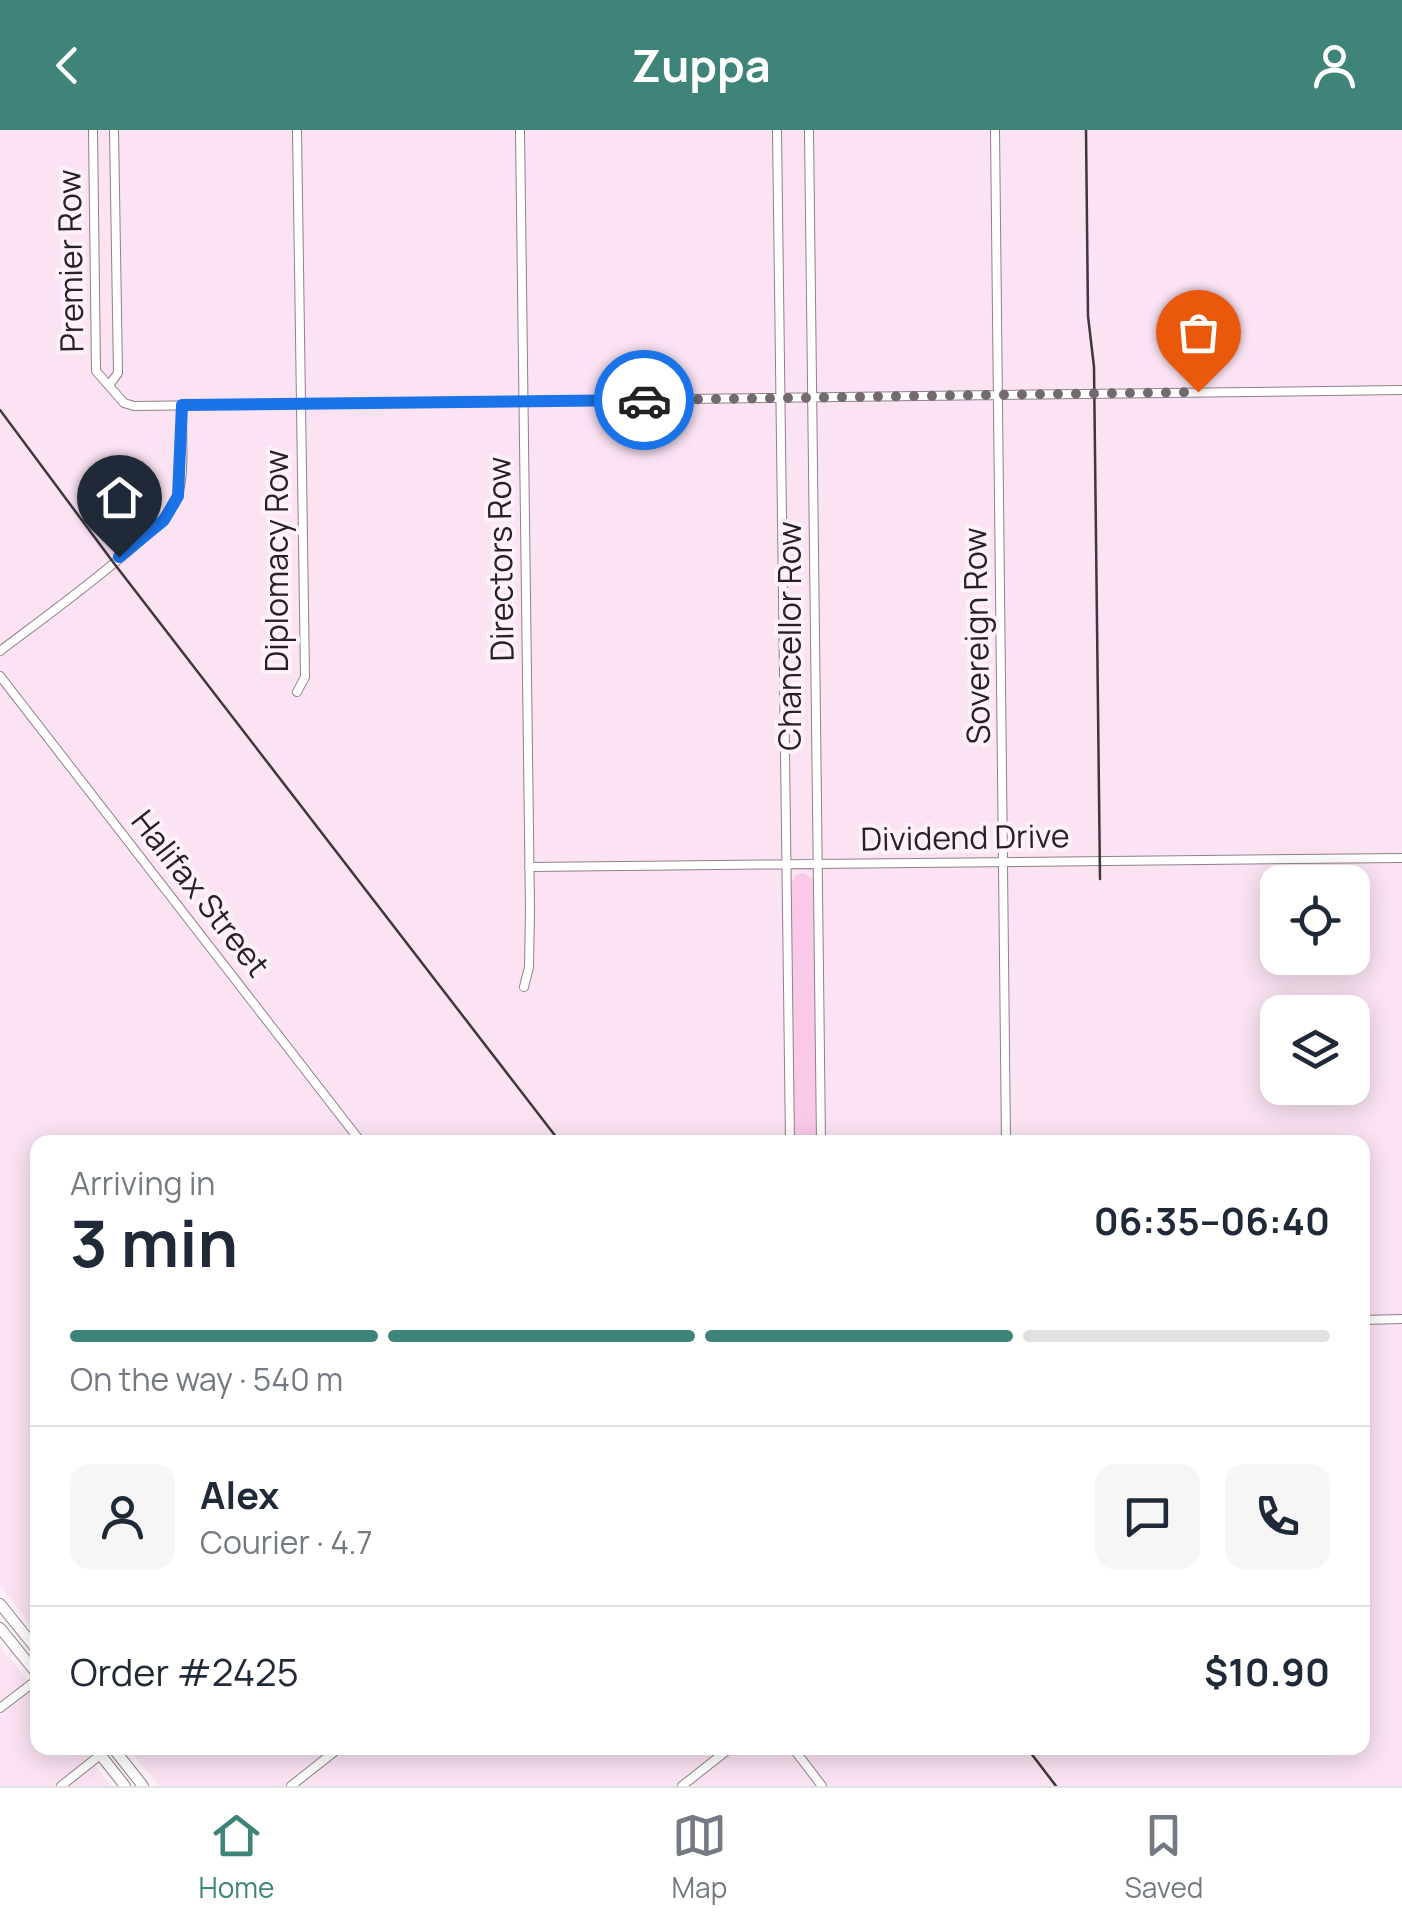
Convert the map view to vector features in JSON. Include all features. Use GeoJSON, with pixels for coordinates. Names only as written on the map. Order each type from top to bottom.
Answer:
{"type":"FeatureCollection","features":[{"type":"Feature","properties":{"kind":"main road"},"geometry":{"type":"LineString","coordinates":[[0,1604],[30,1641]]}},
{"type":"Feature","properties":{"kind":"main road"},"geometry":{"type":"LineString","coordinates":[[0,1628],[30,1667]]}},
{"type":"Feature","properties":{"kind":"main road"},"geometry":{"type":"LineString","coordinates":[[108,1755],[125,1786]]}},
{"type":"Feature","properties":{"kind":"main road"},"geometry":{"type":"LineString","coordinates":[[111,1755],[143,1786]]}},
{"type":"Feature","properties":{"kind":"street","name":"Premier Row"},"geometry":{"type":"LineString","coordinates":[[94,130],[96,371],[124,403],[182,405]]}},
{"type":"Feature","properties":{"kind":"street","name":"Premier Row"},"geometry":{"type":"LineString","coordinates":[[110,384],[118,373],[114,130]]}},
{"type":"Feature","properties":{"kind":"street","name":"Diplomacy Row"},"geometry":{"type":"LineString","coordinates":[[297,130],[305,677],[297,692]]}},
{"type":"Feature","properties":{"kind":"street","name":"Directors Row"},"geometry":{"type":"LineString","coordinates":[[520,130],[529,868],[529,967],[524,988]]}},
{"type":"Feature","properties":{"kind":"street","name":"Chancellor Row"},"geometry":{"type":"LineString","coordinates":[[778,130],[790,1135]]}},
{"type":"Feature","properties":{"kind":"street","name":"Chancellor Row"},"geometry":{"type":"LineString","coordinates":[[809,130],[821,1135]]}},
{"type":"Feature","properties":{"kind":"street","name":"Sovereign Row"},"geometry":{"type":"LineString","coordinates":[[995,130],[1006,1135]]}},
{"type":"Feature","properties":{"kind":"street"},"geometry":{"type":"LineString","coordinates":[[0,651],[164,520],[178,496],[182,405],[1402,390]]}},
{"type":"Feature","properties":{"kind":"street","name":"Halifax Street"},"geometry":{"type":"LineString","coordinates":[[0,676],[356,1135]]}},
{"type":"Feature","properties":{"kind":"street","name":"Dividend Drive"},"geometry":{"type":"LineString","coordinates":[[529,868],[1402,858]]}},
{"type":"Feature","properties":{"kind":"street"},"geometry":{"type":"LineString","coordinates":[[1370,1320],[1402,1319]]}},
{"type":"Feature","properties":{"kind":"street"},"geometry":{"type":"LineString","coordinates":[[0,1708],[30,1684]]}},
{"type":"Feature","properties":{"kind":"street"},"geometry":{"type":"LineString","coordinates":[[61,1786],[98,1755]]}},
{"type":"Feature","properties":{"kind":"street"},"geometry":{"type":"LineString","coordinates":[[290,1786],[330,1755]]}},
{"type":"Feature","properties":{"kind":"street"},"geometry":{"type":"LineString","coordinates":[[682,1786],[721,1755]]}},
{"type":"Feature","properties":{"kind":"street"},"geometry":{"type":"LineString","coordinates":[[798,1755],[822,1786]]}},
{"type":"Feature","properties":{"kind":"shaded area"},"geometry":{"type":"Polygon","coordinates":[[[0,130],[1402,130],[1402,1786],[159,1786],[134,1755],[1370,1755],[1370,1135],[30,1135],[30,1624],[0,1586],[0,130]]]}},
{"type":"Feature","properties":{"kind":"shaded area"},"geometry":{"type":"Polygon","coordinates":[[[803,873],[814,884],[817,1135],[794,1135],[791,884],[796,875],[803,873]]]}},
{"type":"Feature","properties":{"kind":"shaded area"},"geometry":{"type":"Polygon","coordinates":[[[0,1646],[30,1684],[30,1755],[87,1755],[111,1786],[0,1786],[0,1646]]]}},
{"type":"Feature","properties":{"kind":"railway"},"geometry":{"type":"LineString","coordinates":[[1086,130],[1088,316],[1094,367],[1100,879]]}},
{"type":"Feature","properties":{"kind":"railway"},"geometry":{"type":"LineString","coordinates":[[0,410],[555,1135]]}},
{"type":"Feature","properties":{"kind":"railway"},"geometry":{"type":"LineString","coordinates":[[1032,1755],[1056,1786]]}},
{"type":"Feature","properties":{"kind":"way so far"},"geometry":{"type":"LineString","coordinates":[[644,400],[1198,392]]}},
{"type":"Feature","properties":{"kind":"route"},"geometry":{"type":"LineString","coordinates":[[119,557],[164,520],[178,496],[182,405],[644,400]]}}]}
